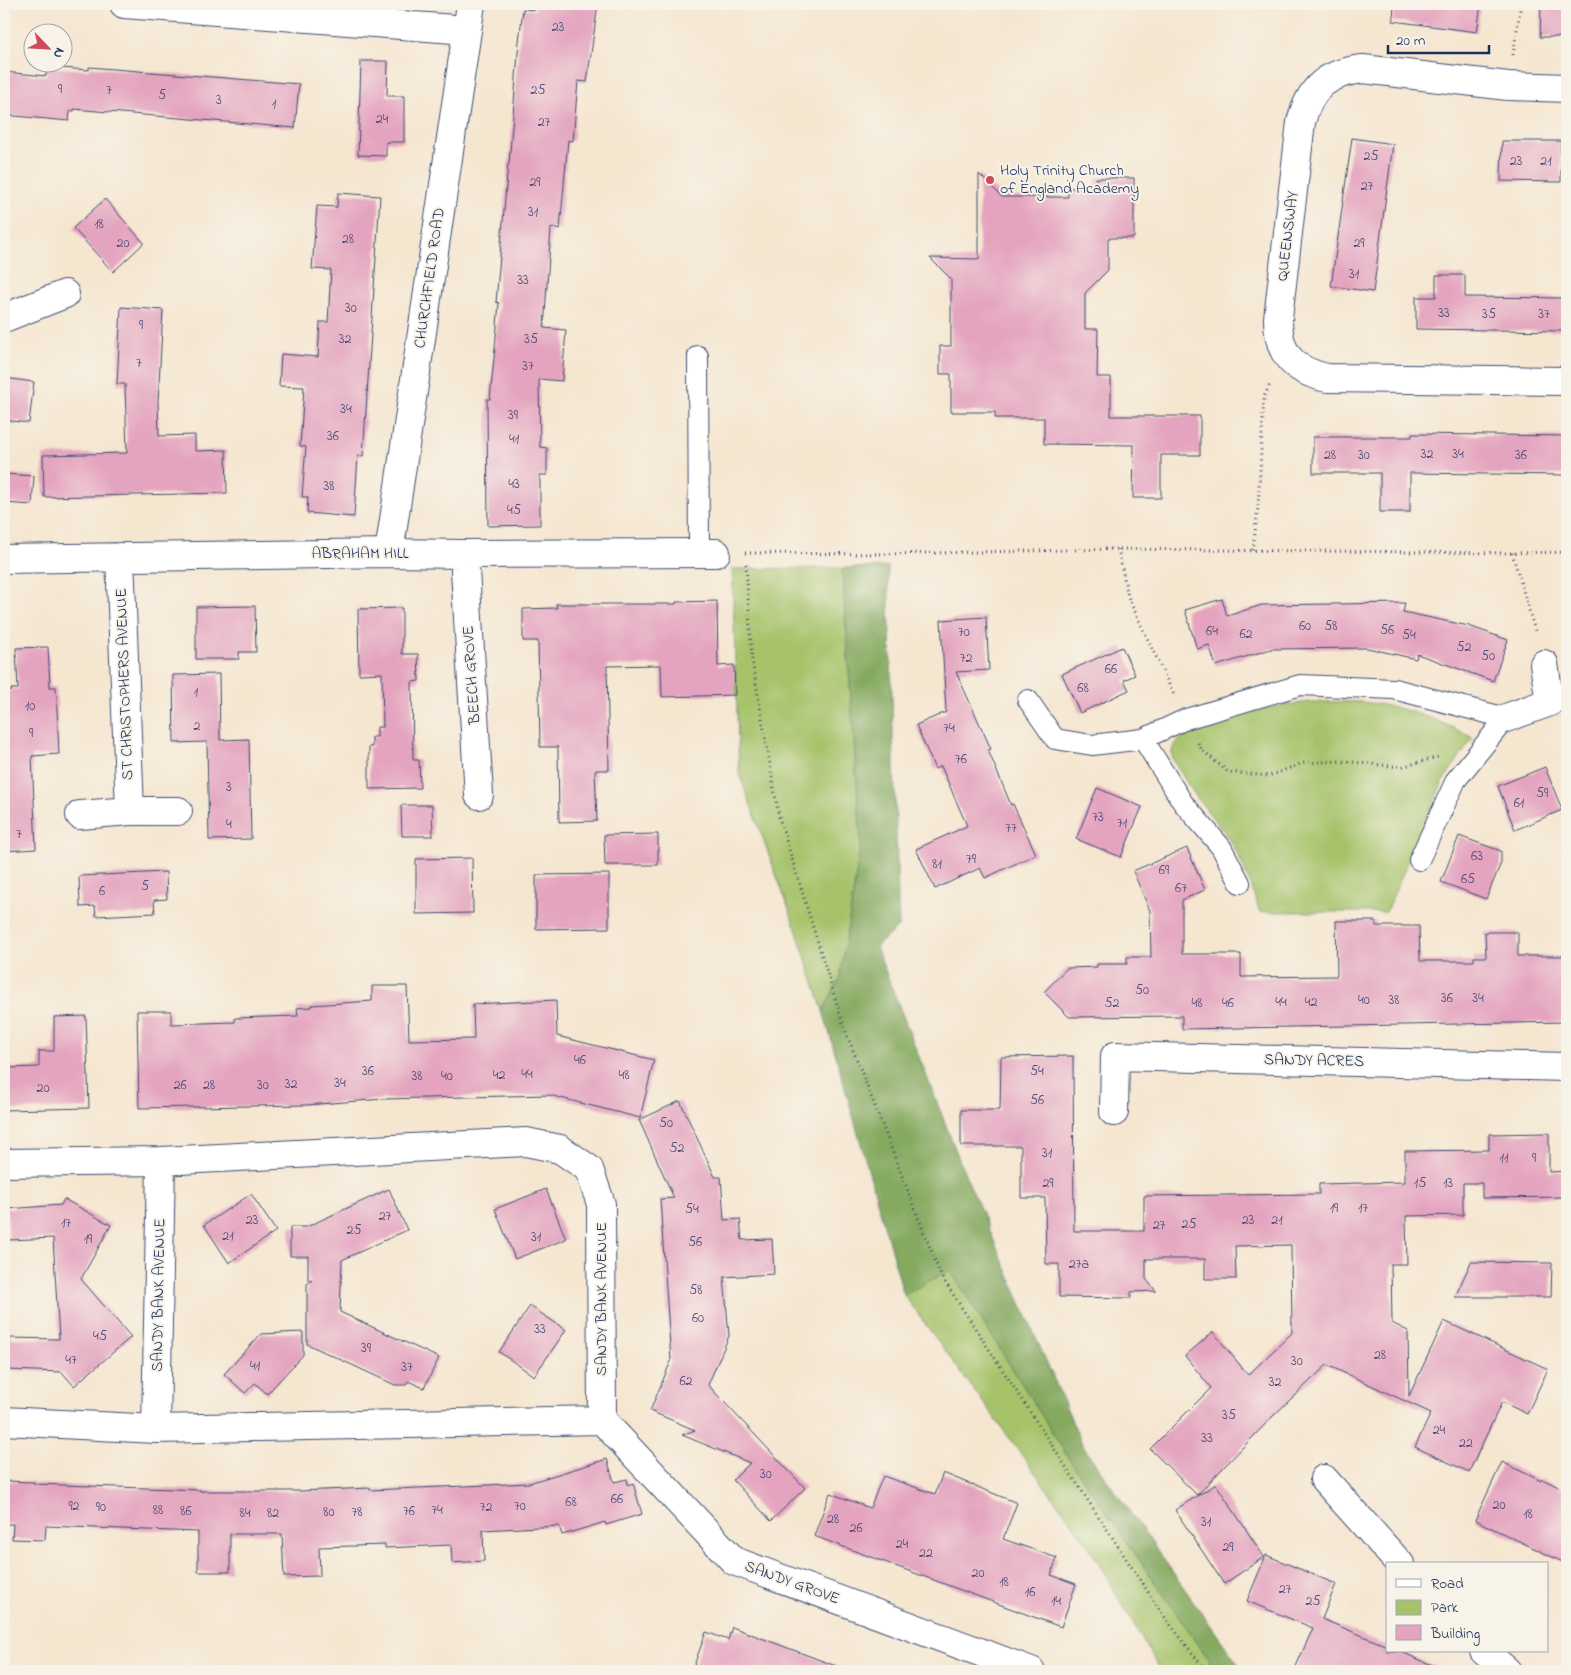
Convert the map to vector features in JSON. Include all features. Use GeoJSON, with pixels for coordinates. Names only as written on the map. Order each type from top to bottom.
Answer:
{"type":"FeatureCollection","features":[{"type":"Feature","properties":{"kind":"street"},"geometry":{"type":"LineString","coordinates":[[124,4],[469,17]]}},
{"type":"Feature","properties":{"kind":"street","name":"CHURCHFIELD ROAD"},"geometry":{"type":"LineString","coordinates":[[389,553],[469,17]]}},
{"type":"Feature","properties":{"kind":"street","name":"QUEENSWAY"},"geometry":{"type":"LineString","coordinates":[[1284,352],[1278,335],[1278,318],[1286,249],[1301,122],[1306,105],[1315,89],[1329,78],[1345,71],[1363,69],[1508,86],[1567,88]]}},
{"type":"Feature","properties":{"kind":"street"},"geometry":{"type":"LineString","coordinates":[[4,318],[65,294]]}},
{"type":"Feature","properties":{"kind":"street"},"geometry":{"type":"LineString","coordinates":[[1284,352],[1295,365],[1310,374],[1327,378],[1567,380]]}},
{"type":"Feature","properties":{"kind":"street","name":"ABRAHAM HILL"},"geometry":{"type":"LineString","coordinates":[[4,559],[389,553],[708,554]]}},
{"type":"Feature","properties":{"kind":"street","name":"BEECH GROVE"},"geometry":{"type":"LineString","coordinates":[[464,554],[479,795]]}},
{"type":"Feature","properties":{"kind":"street","name":"ST CHRISTOPHERS AVENUE"},"geometry":{"type":"LineString","coordinates":[[120,557],[130,811]]}},
{"type":"Feature","properties":{"kind":"street"},"geometry":{"type":"LineString","coordinates":[[1506,718],[1559,704],[1544,664]]}},
{"type":"Feature","properties":{"kind":"street"},"geometry":{"type":"LineString","coordinates":[[80,815],[130,811],[178,811]]}},
{"type":"Feature","properties":{"kind":"street","name":"SANDY ACRES"},"geometry":{"type":"LineString","coordinates":[[1114,1112],[1115,1056],[1567,1067]]}},
{"type":"Feature","properties":{"kind":"street","name":"SANDY BANK AVENUE"},"geometry":{"type":"LineString","coordinates":[[4,1162],[161,1161],[526,1142],[560,1149],[588,1169],[601,1204],[602,1420]]}},
{"type":"Feature","properties":{"kind":"street","name":"SANDY BANK AVENUE"},"geometry":{"type":"LineString","coordinates":[[156,1430],[161,1161]]}},
{"type":"Feature","properties":{"kind":"street"},"geometry":{"type":"LineString","coordinates":[[4,1421],[156,1430],[602,1420]]}},
{"type":"Feature","properties":{"kind":"street","name":"SANDY GROVE"},"geometry":{"type":"LineString","coordinates":[[602,1420],[734,1561],[1031,1671]]}},
{"type":"Feature","properties":{"kind":"street"},"geometry":{"type":"LineString","coordinates":[[1324,1479],[1398,1562]]}},
{"type":"Feature","properties":{"kind":"street"},"geometry":{"type":"LineString","coordinates":[[1485,1652],[1507,1671]]}},
{"type":"Feature","properties":{"kind":"lane"},"geometry":{"type":"LineString","coordinates":[[698,356],[708,554]]}},
{"type":"Feature","properties":{"kind":"lane"},"geometry":{"type":"LineString","coordinates":[[1028,700],[1055,739],[1092,745],[1143,739],[1186,719],[1300,685],[1394,689],[1506,718],[1456,780],[1419,860]]}},
{"type":"Feature","properties":{"kind":"lane"},"geometry":{"type":"LineString","coordinates":[[1143,739],[1183,803],[1221,847],[1240,883]]}},
{"type":"Feature","properties":{"kind":"path"},"geometry":{"type":"LineString","coordinates":[[1508,86],[1521,4]]}},
{"type":"Feature","properties":{"kind":"path"},"geometry":{"type":"LineString","coordinates":[[1253,550],[1258,507],[1264,397],[1284,352]]}},
{"type":"Feature","properties":{"kind":"path"},"geometry":{"type":"LineString","coordinates":[[1206,1671],[1163,1615],[941,1276],[844,1027],[779,816],[752,660],[745,553],[882,554],[1118,549],[1567,552]]}},
{"type":"Feature","properties":{"kind":"path"},"geometry":{"type":"LineString","coordinates":[[1512,553],[1544,664]]}},
{"type":"Feature","properties":{"kind":"green space"},"geometry":{"type":"Polygon","coordinates":[[[888,567],[899,926],[876,947],[965,1174],[1083,1446],[1243,1671],[1217,1671],[1069,1459],[950,1270],[904,1295],[823,1011],[840,978],[861,842],[842,568],[888,567]]]}},
{"type":"Feature","properties":{"kind":"green space"},"geometry":{"type":"Polygon","coordinates":[[[842,568],[861,842],[840,978],[823,1011],[796,929],[739,773],[732,569],[842,568]]]}},
{"type":"Feature","properties":{"kind":"green space"},"geometry":{"type":"Polygon","coordinates":[[[1311,702],[1360,702],[1390,706],[1432,719],[1473,738],[1443,781],[1386,912],[1260,912],[1243,867],[1231,842],[1192,790],[1173,759],[1172,755],[1176,743],[1189,733],[1208,724],[1278,706],[1311,702]]]}},
{"type":"Feature","properties":{"kind":"green space"},"geometry":{"type":"Polygon","coordinates":[[[950,1269],[1069,1459],[1217,1671],[1161,1671],[1086,1542],[904,1295],[950,1269]]]}},
{"type":"Feature","properties":{"kind":"building"},"geometry":{"type":"Polygon","coordinates":[[[536,4],[598,4],[587,82],[578,81],[573,141],[568,140],[560,229],[551,228],[544,328],[566,330],[562,381],[539,379],[540,447],[547,448],[547,475],[540,475],[540,525],[488,526],[487,399],[490,399],[495,348],[499,303],[496,302],[519,41],[523,9],[535,10],[536,4]]]}},
{"type":"Feature","properties":{"kind":"building"},"geometry":{"type":"Polygon","coordinates":[[[1394,4],[1481,4],[1477,32],[1393,21],[1394,4]]]}},
{"type":"Feature","properties":{"kind":"building"},"geometry":{"type":"Polygon","coordinates":[[[1541,4],[1567,4],[1567,37],[1540,37],[1541,4]]]}},
{"type":"Feature","properties":{"kind":"building"},"geometry":{"type":"Polygon","coordinates":[[[361,61],[388,61],[387,96],[404,96],[404,142],[386,142],[386,156],[358,155],[361,61]]]}},
{"type":"Feature","properties":{"kind":"building"},"geometry":{"type":"Polygon","coordinates":[[[89,67],[299,84],[295,128],[74,109],[74,111],[70,111],[69,121],[4,115],[4,72],[46,76],[46,72],[72,72],[72,69],[89,70],[89,67]]]}},
{"type":"Feature","properties":{"kind":"building"},"geometry":{"type":"Polygon","coordinates":[[[1352,138],[1393,144],[1373,292],[1331,286],[1352,138]]]}},
{"type":"Feature","properties":{"kind":"building"},"geometry":{"type":"Polygon","coordinates":[[[1502,141],[1561,141],[1561,182],[1501,181],[1502,141]]]}},
{"type":"Feature","properties":{"kind":"building"},"geometry":{"type":"Polygon","coordinates":[[[979,174],[1002,197],[1068,197],[1068,188],[1096,188],[1096,178],[1134,178],[1134,238],[1108,238],[1108,270],[1085,293],[1085,329],[1098,329],[1097,377],[1111,377],[1111,416],[1200,416],[1200,455],[1161,455],[1161,498],[1133,498],[1134,445],[1044,444],[1044,418],[995,418],[995,412],[951,412],[951,374],[940,374],[940,346],[951,346],[951,279],[930,258],[979,259],[979,174]]]}},
{"type":"Feature","properties":{"kind":"building"},"geometry":{"type":"Polygon","coordinates":[[[338,193],[380,196],[363,456],[358,456],[354,517],[307,513],[308,497],[302,497],[306,447],[300,446],[304,387],[279,386],[281,354],[318,357],[320,322],[328,322],[331,270],[312,269],[317,206],[337,207],[338,193]]]}},
{"type":"Feature","properties":{"kind":"building"},"geometry":{"type":"Polygon","coordinates":[[[105,199],[144,243],[113,272],[73,228],[105,199]]]}},
{"type":"Feature","properties":{"kind":"building"},"geometry":{"type":"Polygon","coordinates":[[[1436,275],[1465,275],[1465,297],[1567,298],[1567,331],[1416,329],[1416,297],[1436,297],[1436,275]]]}},
{"type":"Feature","properties":{"kind":"building"},"geometry":{"type":"Polygon","coordinates":[[[121,307],[163,310],[158,402],[159,436],[195,435],[195,451],[226,450],[227,493],[44,497],[43,455],[127,453],[125,384],[117,384],[121,307]]]}},
{"type":"Feature","properties":{"kind":"building"},"geometry":{"type":"Polygon","coordinates":[[[4,378],[34,382],[29,423],[4,420],[4,378]]]}},
{"type":"Feature","properties":{"kind":"building"},"geometry":{"type":"Polygon","coordinates":[[[1412,434],[1567,436],[1567,475],[1410,473],[1410,512],[1380,512],[1380,473],[1313,473],[1313,437],[1412,437],[1412,434]]]}},
{"type":"Feature","properties":{"kind":"building"},"geometry":{"type":"Polygon","coordinates":[[[4,474],[34,476],[32,505],[4,503],[4,474]]]}},
{"type":"Feature","properties":{"kind":"building"},"geometry":{"type":"Polygon","coordinates":[[[1222,599],[1227,616],[1262,605],[1405,603],[1403,612],[1469,626],[1508,640],[1493,681],[1417,654],[1416,659],[1367,648],[1271,649],[1216,666],[1209,645],[1197,649],[1185,610],[1222,599]]]}},
{"type":"Feature","properties":{"kind":"building"},"geometry":{"type":"Polygon","coordinates":[[[717,601],[718,666],[734,665],[735,695],[662,697],[661,665],[607,666],[609,770],[595,770],[597,821],[559,822],[558,747],[540,747],[538,641],[523,641],[523,609],[557,608],[556,604],[676,604],[676,602],[717,601]]]}},
{"type":"Feature","properties":{"kind":"building"},"geometry":{"type":"Polygon","coordinates":[[[255,606],[256,652],[239,652],[239,659],[196,659],[196,607],[255,606]]]}},
{"type":"Feature","properties":{"kind":"building"},"geometry":{"type":"Polygon","coordinates":[[[402,608],[402,654],[418,654],[419,681],[412,682],[413,760],[419,760],[420,788],[369,789],[369,747],[372,747],[372,737],[377,737],[377,727],[383,727],[382,673],[359,674],[358,609],[402,608]]]}},
{"type":"Feature","properties":{"kind":"building"},"geometry":{"type":"Polygon","coordinates":[[[986,617],[989,670],[956,672],[991,749],[988,750],[1011,805],[1013,804],[1036,854],[985,878],[980,868],[935,889],[916,849],[967,826],[941,766],[935,769],[916,725],[946,712],[941,620],[986,617]]]}},
{"type":"Feature","properties":{"kind":"building"},"geometry":{"type":"Polygon","coordinates":[[[48,647],[50,687],[56,687],[59,754],[32,756],[36,849],[4,851],[4,692],[18,689],[16,648],[48,647]]]}},
{"type":"Feature","properties":{"kind":"building"},"geometry":{"type":"Polygon","coordinates":[[[1122,647],[1135,675],[1124,680],[1129,690],[1080,713],[1062,674],[1122,647]]]}},
{"type":"Feature","properties":{"kind":"building"},"geometry":{"type":"Polygon","coordinates":[[[219,674],[220,740],[249,739],[251,839],[209,840],[207,742],[174,743],[173,675],[219,674]]]}},
{"type":"Feature","properties":{"kind":"building"},"geometry":{"type":"Polygon","coordinates":[[[1545,767],[1562,810],[1515,830],[1498,786],[1545,767]]]}},
{"type":"Feature","properties":{"kind":"building"},"geometry":{"type":"Polygon","coordinates":[[[1097,788],[1142,807],[1121,857],[1076,839],[1097,788]]]}},
{"type":"Feature","properties":{"kind":"building"},"geometry":{"type":"Polygon","coordinates":[[[401,805],[432,805],[433,836],[402,836],[401,805]]]}},
{"type":"Feature","properties":{"kind":"building"},"geometry":{"type":"Polygon","coordinates":[[[658,834],[658,865],[605,865],[604,835],[658,834]]]}},
{"type":"Feature","properties":{"kind":"building"},"geometry":{"type":"Polygon","coordinates":[[[1459,836],[1501,851],[1501,863],[1486,899],[1441,882],[1459,836]]]}},
{"type":"Feature","properties":{"kind":"building"},"geometry":{"type":"Polygon","coordinates":[[[1187,848],[1205,890],[1182,900],[1182,954],[1241,954],[1241,977],[1337,976],[1336,921],[1376,921],[1376,926],[1419,926],[1420,961],[1474,961],[1474,957],[1486,957],[1485,932],[1518,932],[1518,956],[1567,956],[1567,1022],[1182,1029],[1182,1016],[1069,1017],[1044,992],[1067,968],[1097,967],[1097,964],[1127,964],[1127,957],[1151,957],[1150,911],[1133,871],[1187,848]]]}},
{"type":"Feature","properties":{"kind":"building"},"geometry":{"type":"Polygon","coordinates":[[[472,858],[473,913],[416,914],[416,859],[472,858]]]}},
{"type":"Feature","properties":{"kind":"building"},"geometry":{"type":"Polygon","coordinates":[[[166,872],[167,899],[154,900],[155,913],[96,916],[95,906],[80,907],[79,876],[166,872]]]}},
{"type":"Feature","properties":{"kind":"building"},"geometry":{"type":"Polygon","coordinates":[[[609,874],[609,928],[536,929],[536,875],[609,874]]]}},
{"type":"Feature","properties":{"kind":"building"},"geometry":{"type":"Polygon","coordinates":[[[372,986],[407,986],[409,1040],[474,1039],[473,1004],[556,1000],[557,1036],[654,1060],[640,1118],[549,1095],[384,1099],[306,1105],[139,1108],[137,1011],[171,1011],[171,1024],[235,1022],[235,1018],[298,1016],[297,1008],[312,1007],[312,1005],[372,1001],[372,986]]]}},
{"type":"Feature","properties":{"kind":"building"},"geometry":{"type":"Polygon","coordinates":[[[86,1016],[89,1108],[4,1110],[4,1068],[39,1067],[39,1051],[54,1051],[54,1017],[86,1016]]]}},
{"type":"Feature","properties":{"kind":"building"},"geometry":{"type":"Polygon","coordinates":[[[1073,1056],[1074,1231],[1144,1231],[1144,1196],[1319,1194],[1319,1184],[1405,1182],[1405,1151],[1489,1150],[1489,1134],[1549,1133],[1549,1172],[1567,1171],[1567,1197],[1482,1198],[1482,1183],[1463,1183],[1463,1215],[1406,1216],[1407,1264],[1391,1264],[1392,1323],[1408,1331],[1409,1396],[1444,1321],[1548,1369],[1527,1414],[1502,1402],[1469,1472],[1415,1447],[1431,1413],[1327,1365],[1274,1415],[1197,1495],[1150,1449],[1211,1388],[1185,1356],[1213,1332],[1248,1375],[1292,1333],[1291,1245],[1235,1246],[1236,1279],[1205,1279],[1205,1259],[1146,1259],[1146,1279],[1156,1291],[1131,1292],[1131,1298],[1059,1297],[1059,1264],[1046,1264],[1045,1198],[1021,1198],[1021,1146],[961,1146],[961,1110],[1000,1110],[1001,1057],[1073,1056]]]}},
{"type":"Feature","properties":{"kind":"building"},"geometry":{"type":"Polygon","coordinates":[[[680,1101],[715,1177],[721,1177],[724,1220],[740,1219],[742,1240],[772,1239],[774,1274],[724,1277],[729,1336],[708,1385],[805,1488],[771,1521],[733,1480],[750,1463],[682,1435],[695,1430],[650,1411],[671,1361],[660,1199],[674,1198],[639,1120],[680,1101]]]}},
{"type":"Feature","properties":{"kind":"building"},"geometry":{"type":"Polygon","coordinates":[[[389,1189],[407,1230],[342,1260],[340,1312],[439,1358],[424,1388],[408,1381],[406,1385],[395,1385],[307,1344],[307,1284],[312,1280],[308,1280],[308,1256],[290,1256],[290,1227],[306,1227],[389,1189]]]}},
{"type":"Feature","properties":{"kind":"building"},"geometry":{"type":"Polygon","coordinates":[[[546,1189],[566,1239],[515,1259],[495,1209],[546,1189]]]}},
{"type":"Feature","properties":{"kind":"building"},"geometry":{"type":"Polygon","coordinates":[[[251,1194],[276,1231],[229,1263],[204,1225],[251,1194]]]}},
{"type":"Feature","properties":{"kind":"building"},"geometry":{"type":"Polygon","coordinates":[[[64,1199],[111,1225],[81,1279],[131,1337],[74,1386],[62,1372],[8,1370],[10,1338],[59,1339],[53,1238],[9,1240],[7,1209],[61,1205],[64,1199]]]}},
{"type":"Feature","properties":{"kind":"building"},"geometry":{"type":"Polygon","coordinates":[[[1471,1262],[1552,1263],[1551,1297],[1455,1297],[1471,1262]]]}},
{"type":"Feature","properties":{"kind":"building"},"geometry":{"type":"Polygon","coordinates":[[[530,1306],[566,1330],[534,1376],[499,1352],[530,1306]]]}},
{"type":"Feature","properties":{"kind":"building"},"geometry":{"type":"Polygon","coordinates":[[[303,1332],[303,1355],[267,1394],[255,1383],[245,1393],[224,1374],[261,1334],[303,1332]]]}},
{"type":"Feature","properties":{"kind":"building"},"geometry":{"type":"Polygon","coordinates":[[[607,1459],[614,1482],[627,1479],[628,1485],[633,1483],[642,1514],[606,1525],[605,1522],[562,1535],[559,1526],[483,1530],[484,1561],[452,1563],[451,1545],[385,1548],[385,1545],[319,1547],[320,1576],[284,1577],[282,1534],[230,1534],[230,1572],[198,1572],[198,1532],[46,1526],[45,1540],[12,1539],[13,1524],[4,1524],[4,1481],[200,1491],[300,1491],[370,1488],[370,1490],[529,1483],[607,1459]]]}},
{"type":"Feature","properties":{"kind":"building"},"geometry":{"type":"Polygon","coordinates":[[[1502,1462],[1567,1491],[1567,1564],[1475,1520],[1502,1462]]]}},
{"type":"Feature","properties":{"kind":"building"},"geometry":{"type":"Polygon","coordinates":[[[943,1473],[1017,1503],[1003,1539],[1057,1558],[1051,1575],[1076,1584],[1061,1627],[814,1536],[830,1493],[870,1508],[883,1476],[935,1494],[943,1473]]]}},
{"type":"Feature","properties":{"kind":"building"},"geometry":{"type":"Polygon","coordinates":[[[1216,1484],[1264,1557],[1224,1584],[1175,1510],[1216,1484]]]}},
{"type":"Feature","properties":{"kind":"building"},"geometry":{"type":"Polygon","coordinates":[[[1266,1555],[1336,1584],[1322,1619],[1386,1646],[1386,1652],[1401,1652],[1446,1671],[1294,1671],[1313,1628],[1247,1601],[1266,1555]]]}},
{"type":"Feature","properties":{"kind":"building"},"geometry":{"type":"Polygon","coordinates":[[[732,1627],[844,1669],[843,1671],[692,1671],[706,1632],[728,1640],[732,1627]]]}},
{"type":"Feature","properties":{"kind":"place","name":"Holy Trinity Church of England Academy"},"geometry":{"type":"Point","coordinates":[990,180]}}]}
